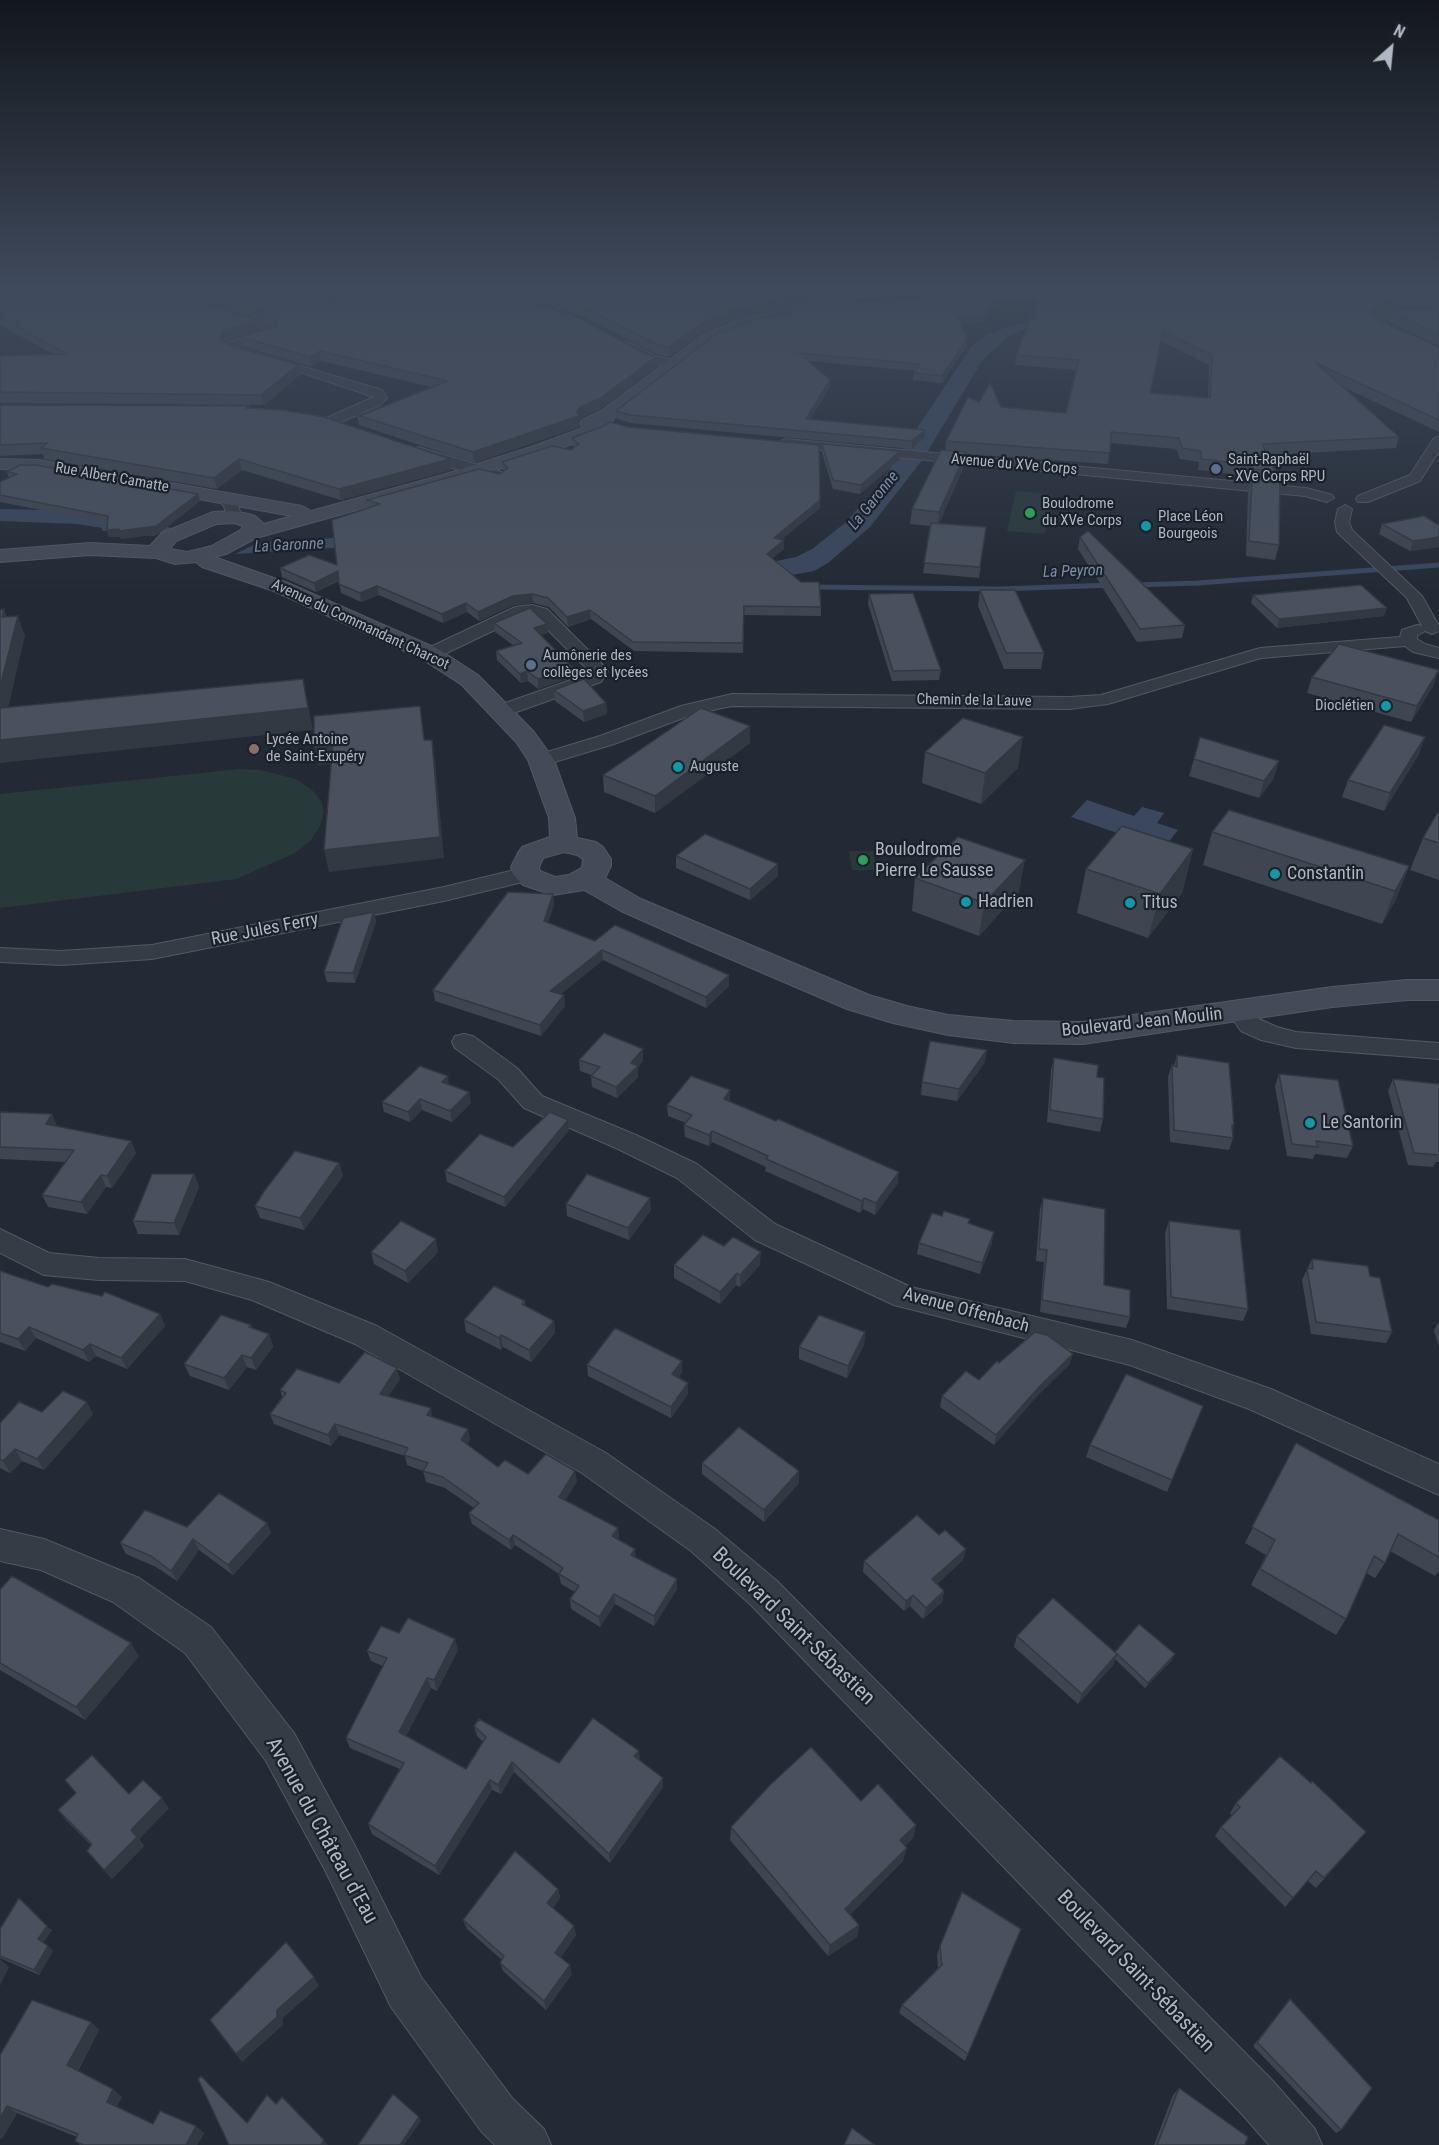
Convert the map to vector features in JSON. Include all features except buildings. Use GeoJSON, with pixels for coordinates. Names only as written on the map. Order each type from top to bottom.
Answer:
{"type":"FeatureCollection","features":[{"type":"Feature","properties":{"kind":"main road"},"geometry":{"type":"LineString","coordinates":[[159,552],[164,542],[188,528],[213,518],[244,524],[284,526],[562,447],[610,422],[642,392]]}},
{"type":"Feature","properties":{"kind":"main road"},"geometry":{"type":"LineString","coordinates":[[562,447],[571,436],[610,422]]}},
{"type":"Feature","properties":{"kind":"main road","name":"Rue Albert Camatte"},"geometry":{"type":"LineString","coordinates":[[0,464],[39,465],[302,512]]}},
{"type":"Feature","properties":{"kind":"main road"},"geometry":{"type":"LineString","coordinates":[[0,556],[90,549],[159,552],[175,558],[201,556],[219,550],[244,524],[302,512],[349,506]]}},
{"type":"Feature","properties":{"kind":"main road","name":"Avenue du Commandant Charcot"},"geometry":{"type":"LineString","coordinates":[[201,556],[209,564],[281,587],[430,654],[470,680],[525,737],[541,760],[562,818],[564,844]]}},
{"type":"Feature","properties":{"kind":"main road"},"geometry":{"type":"LineString","coordinates":[[564,844],[586,848],[597,859],[597,867],[586,879],[553,886],[533,879],[527,874],[525,867],[532,854],[552,845],[564,844]]}},
{"type":"Feature","properties":{"kind":"main road","name":"Boulevard Jean Moulin"},"geometry":{"type":"LineString","coordinates":[[586,879],[632,904],[693,932],[858,1002],[904,1016],[948,1025],[1014,1032],[1083,1033],[1332,997],[1407,990],[1439,990]]}},
{"type":"Feature","properties":{"kind":"street"},"geometry":{"type":"LineString","coordinates":[[350,428],[322,421],[376,402],[381,398],[375,392]]}},
{"type":"Feature","properties":{"kind":"street"},"geometry":{"type":"LineString","coordinates":[[1363,498],[1369,504],[1367,507],[1345,509],[1331,504],[1327,498],[1341,494],[1363,498],[1402,484],[1414,477],[1439,441]]}},
{"type":"Feature","properties":{"kind":"street","name":"Avenue du XVe Corps"},"geometry":{"type":"LineString","coordinates":[[775,442],[1296,491],[1327,498]]}},
{"type":"Feature","properties":{"kind":"street"},"geometry":{"type":"LineString","coordinates":[[402,446],[476,471],[500,476]]}},
{"type":"Feature","properties":{"kind":"street"},"geometry":{"type":"LineString","coordinates":[[223,498],[231,504],[244,524]]}},
{"type":"Feature","properties":{"kind":"street"},"geometry":{"type":"LineString","coordinates":[[1345,509],[1342,522],[1345,532],[1413,596],[1435,630],[1412,632],[1408,634],[1409,641],[1419,648],[1439,653]]}},
{"type":"Feature","properties":{"kind":"street"},"geometry":{"type":"LineString","coordinates":[[430,654],[521,611],[532,610],[541,613],[599,671],[595,678],[501,711]]}},
{"type":"Feature","properties":{"kind":"street","name":"Chemin de la Lauve"},"geometry":{"type":"LineString","coordinates":[[541,760],[607,740],[688,710],[732,700],[1070,703],[1102,700],[1260,653],[1409,641]]}},
{"type":"Feature","properties":{"kind":"street","name":"Rue Jules Ferry"},"geometry":{"type":"LineString","coordinates":[[0,955],[61,958],[152,952],[433,896],[527,874]]}},
{"type":"Feature","properties":{"kind":"street"},"geometry":{"type":"LineString","coordinates":[[1240,1012],[1250,1025],[1270,1034],[1296,1040],[1439,1051]]}},
{"type":"Feature","properties":{"kind":"street","name":"Avenue Offenbach"},"geometry":{"type":"LineString","coordinates":[[464,1042],[508,1074],[533,1102],[627,1142],[687,1171],[765,1232],[905,1297],[1132,1353],[1260,1400],[1439,1480]]}},
{"type":"Feature","properties":{"kind":"street","name":"Boulevard Saint-Sébastien"},"geometry":{"type":"LineString","coordinates":[[0,1239],[44,1264],[99,1269],[185,1270],[259,1290],[366,1335],[594,1463],[703,1540],[764,1593],[1256,2096],[1299,2145]]}},
{"type":"Feature","properties":{"kind":"street","name":"Avenue du Château d'Eau"},"geometry":{"type":"LineString","coordinates":[[0,1545],[44,1555],[126,1590],[198,1640],[280,1747],[340,1858],[406,1992],[496,2115],[528,2145]]}},
{"type":"Feature","properties":{"kind":"shaded area","name":"Boulodrome du XVe Corps"},"geometry":{"type":"Polygon","coordinates":[[[1016,491],[1052,495],[1045,534],[1007,531],[1016,491]]]}},
{"type":"Feature","properties":{"kind":"shaded area"},"geometry":{"type":"Polygon","coordinates":[[[240,769],[260,770],[296,779],[312,790],[321,801],[324,812],[320,826],[311,840],[295,853],[236,879],[0,908],[0,794],[240,769]]]}},
{"type":"Feature","properties":{"kind":"shaded area","name":"Boulodrome Pierre Le Sausse"},"geometry":{"type":"Polygon","coordinates":[[[849,851],[873,851],[877,870],[852,870],[849,851]]]}},
{"type":"Feature","properties":{"kind":"water","name":"La Garonne"},"geometry":{"type":"Polygon","coordinates":[[[941,392],[963,392],[923,459],[870,527],[828,563],[814,571],[748,583],[362,546],[235,554],[258,543],[378,535],[743,568],[796,557],[812,549],[845,523],[880,484],[941,392]]]}},
{"type":"Feature","properties":{"kind":"water"},"geometry":{"type":"Polygon","coordinates":[[[0,509],[48,510],[130,519],[172,528],[153,536],[122,530],[102,531],[102,528],[78,524],[0,521],[0,509]]]}},
{"type":"Feature","properties":{"kind":"water"},"geometry":{"type":"Polygon","coordinates":[[[1087,800],[1134,816],[1142,807],[1164,813],[1157,823],[1178,830],[1163,849],[1071,817],[1087,800]]]}},
{"type":"Feature","properties":{"kind":"waterway","name":"La Peyron"},"geometry":{"type":"LineString","coordinates":[[1133,585],[1198,583],[1439,565]]}},
{"type":"Feature","properties":{"kind":"waterway","name":"La Peyron"},"geometry":{"type":"LineString","coordinates":[[809,587],[1000,589],[1113,585]]}},
{"type":"Feature","properties":{"kind":"place","name":"Saint-Raphaël - XVe Corps RPU"},"geometry":{"type":"Point","coordinates":[1216,469]}},
{"type":"Feature","properties":{"kind":"place","name":"Boulodrome du XVe Corps"},"geometry":{"type":"Point","coordinates":[1030,513]}},
{"type":"Feature","properties":{"kind":"place","name":"Place Léon Bourgeois"},"geometry":{"type":"Point","coordinates":[1146,526]}},
{"type":"Feature","properties":{"kind":"place","name":"Aumônerie des collèges et lycées"},"geometry":{"type":"Point","coordinates":[531,665]}},
{"type":"Feature","properties":{"kind":"place","name":"Dioclétien"},"geometry":{"type":"Point","coordinates":[1386,706]}},
{"type":"Feature","properties":{"kind":"place","name":"Lycée Antoine de Saint-Exupéry"},"geometry":{"type":"Point","coordinates":[254,749]}},
{"type":"Feature","properties":{"kind":"place","name":"Auguste"},"geometry":{"type":"Point","coordinates":[678,767]}},
{"type":"Feature","properties":{"kind":"place","name":"Boulodrome Pierre Le Sausse"},"geometry":{"type":"Point","coordinates":[863,860]}},
{"type":"Feature","properties":{"kind":"place","name":"Constantin"},"geometry":{"type":"Point","coordinates":[1275,874]}},
{"type":"Feature","properties":{"kind":"place","name":"Hadrien"},"geometry":{"type":"Point","coordinates":[966,902]}},
{"type":"Feature","properties":{"kind":"place","name":"Titus"},"geometry":{"type":"Point","coordinates":[1130,903]}},
{"type":"Feature","properties":{"kind":"place","name":"Le Santorin"},"geometry":{"type":"Point","coordinates":[1310,1123]}}]}
